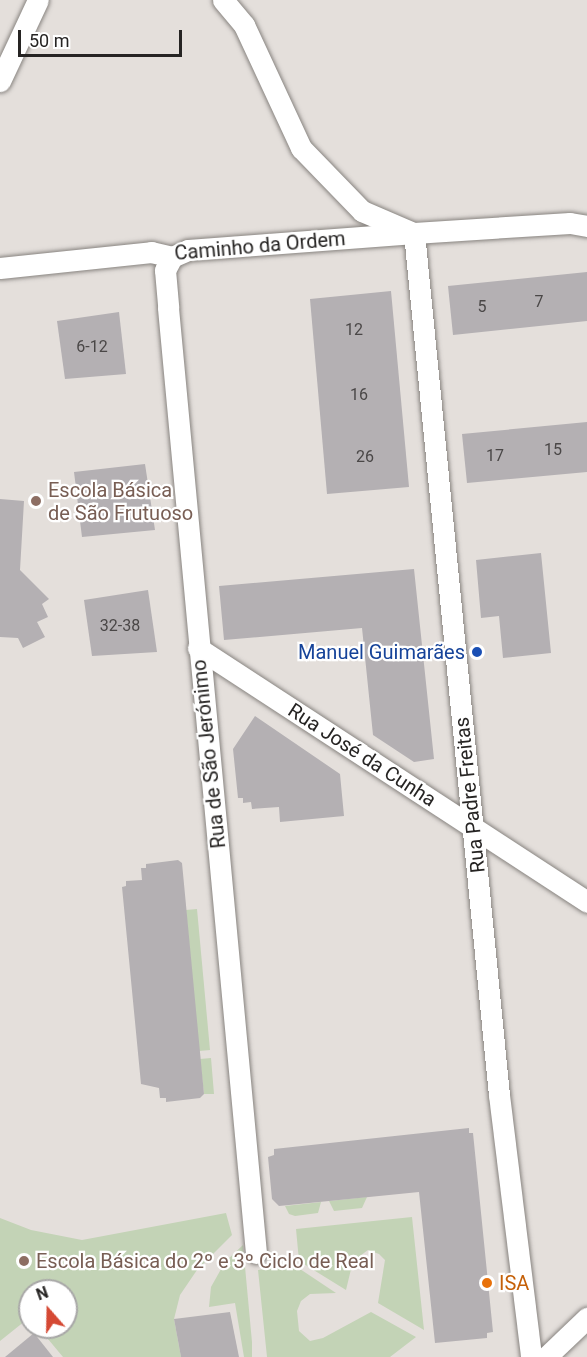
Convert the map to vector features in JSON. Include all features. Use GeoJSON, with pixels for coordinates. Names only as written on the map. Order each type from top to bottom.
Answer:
{"type":"FeatureCollection","features":[{"type":"Feature","properties":{"kind":"street"},"geometry":{"type":"LineString","coordinates":[[0,81],[38,0]]}},
{"type":"Feature","properties":{"kind":"street","name":"Caminho da Ordem"},"geometry":{"type":"LineString","coordinates":[[223,0],[244,25],[301,148],[362,211],[414,233]]}},
{"type":"Feature","properties":{"kind":"street","name":"Caminho da Ordem"},"geometry":{"type":"LineString","coordinates":[[0,268],[151,252],[172,257],[188,250],[414,233],[570,223],[587,226]]}},
{"type":"Feature","properties":{"kind":"street","name":"Rua Padre Freitas"},"geometry":{"type":"LineString","coordinates":[[414,233],[499,1095],[531,1357]]}},
{"type":"Feature","properties":{"kind":"street","name":"Rua de São Jerónimo"},"geometry":{"type":"LineString","coordinates":[[172,257],[165,270],[198,648],[256,1253]]}},
{"type":"Feature","properties":{"kind":"street","name":"Rua José da Cunha"},"geometry":{"type":"LineString","coordinates":[[198,648],[587,902]]}},
{"type":"Feature","properties":{"kind":"street"},"geometry":{"type":"LineString","coordinates":[[546,1357],[587,1318]]}},
{"type":"Feature","properties":{"kind":"green space"},"geometry":{"type":"Polygon","coordinates":[[[197,909],[210,1050],[199,1051],[186,910],[197,909]]]}},
{"type":"Feature","properties":{"kind":"green space"},"geometry":{"type":"Polygon","coordinates":[[[211,1058],[214,1094],[204,1094],[200,1059],[211,1058]]]}},
{"type":"Feature","properties":{"kind":"green space"},"geometry":{"type":"Polygon","coordinates":[[[367,1197],[362,1208],[334,1211],[329,1201],[367,1197]]]}},
{"type":"Feature","properties":{"kind":"green space"},"geometry":{"type":"Polygon","coordinates":[[[321,1202],[318,1213],[295,1216],[289,1214],[285,1206],[321,1202]]]}},
{"type":"Feature","properties":{"kind":"green space"},"geometry":{"type":"Polygon","coordinates":[[[226,1213],[232,1235],[197,1270],[180,1295],[174,1319],[181,1357],[63,1357],[48,1339],[78,1339],[78,1279],[18,1279],[18,1327],[0,1341],[0,1218],[31,1230],[82,1240],[226,1213]]]}},
{"type":"Feature","properties":{"kind":"green space"},"geometry":{"type":"Polygon","coordinates":[[[412,1217],[424,1330],[378,1303],[385,1260],[379,1254],[368,1250],[353,1261],[346,1290],[299,1261],[296,1229],[412,1217]]]}},
{"type":"Feature","properties":{"kind":"green space"},"geometry":{"type":"Polygon","coordinates":[[[243,1245],[252,1357],[244,1357],[235,1303],[209,1307],[211,1287],[225,1262],[243,1245]]]}},
{"type":"Feature","properties":{"kind":"green space"},"geometry":{"type":"Polygon","coordinates":[[[294,1265],[336,1293],[310,1294],[301,1301],[297,1311],[299,1331],[310,1341],[323,1338],[371,1312],[416,1337],[390,1357],[267,1357],[258,1270],[294,1265]]]}},
{"type":"Feature","properties":{"kind":"building"},"geometry":{"type":"Polygon","coordinates":[[[587,272],[587,321],[453,335],[448,286],[587,272]]]}},
{"type":"Feature","properties":{"kind":"building"},"geometry":{"type":"Polygon","coordinates":[[[391,291],[409,487],[327,494],[310,299],[391,291]]]}},
{"type":"Feature","properties":{"kind":"building"},"geometry":{"type":"Polygon","coordinates":[[[119,312],[126,374],[65,379],[57,321],[119,312]]]}},
{"type":"Feature","properties":{"kind":"building"},"geometry":{"type":"Polygon","coordinates":[[[587,422],[587,472],[467,483],[462,434],[587,422]]]}},
{"type":"Feature","properties":{"kind":"building"},"geometry":{"type":"Polygon","coordinates":[[[145,464],[155,530],[82,537],[74,472],[145,464]]]}},
{"type":"Feature","properties":{"kind":"building"},"geometry":{"type":"Polygon","coordinates":[[[0,499],[24,501],[20,570],[49,599],[42,604],[48,617],[37,622],[45,637],[23,648],[18,638],[0,637],[0,499]]]}},
{"type":"Feature","properties":{"kind":"building"},"geometry":{"type":"Polygon","coordinates":[[[541,553],[551,653],[503,658],[499,616],[481,618],[476,560],[541,553]]]}},
{"type":"Feature","properties":{"kind":"building"},"geometry":{"type":"Polygon","coordinates":[[[414,569],[434,759],[414,762],[373,735],[362,628],[224,640],[219,586],[414,569]]]}},
{"type":"Feature","properties":{"kind":"building"},"geometry":{"type":"Polygon","coordinates":[[[148,590],[157,652],[92,656],[84,600],[148,590]]]}},
{"type":"Feature","properties":{"kind":"building"},"geometry":{"type":"Polygon","coordinates":[[[255,716],[340,774],[344,816],[280,822],[279,807],[252,809],[251,802],[243,803],[243,798],[238,798],[233,749],[255,716]]]}},
{"type":"Feature","properties":{"kind":"building"},"geometry":{"type":"Polygon","coordinates":[[[178,860],[182,863],[204,1094],[200,1098],[166,1102],[166,1098],[160,1098],[159,1088],[141,1084],[122,887],[126,886],[126,881],[142,880],[141,868],[146,868],[146,864],[178,860]]]}},
{"type":"Feature","properties":{"kind":"building"},"geometry":{"type":"Polygon","coordinates":[[[469,1128],[469,1133],[473,1133],[493,1332],[487,1333],[487,1338],[435,1343],[419,1192],[279,1206],[272,1199],[268,1157],[274,1155],[274,1149],[469,1128]]]}},
{"type":"Feature","properties":{"kind":"building"},"geometry":{"type":"Polygon","coordinates":[[[230,1312],[239,1357],[181,1357],[174,1319],[230,1312]]]}},
{"type":"Feature","properties":{"kind":"building"},"geometry":{"type":"Polygon","coordinates":[[[27,1339],[39,1339],[53,1357],[5,1357],[27,1339]]]}},
{"type":"Feature","properties":{"kind":"place","name":"Escola Básica de São Frutuoso"},"geometry":{"type":"Point","coordinates":[36,501]}},
{"type":"Feature","properties":{"kind":"place","name":"Manuel Guimarães"},"geometry":{"type":"Point","coordinates":[477,652]}},
{"type":"Feature","properties":{"kind":"place","name":"Escola Básica do 2º e 3º Ciclo de Real"},"geometry":{"type":"Point","coordinates":[24,1261]}},
{"type":"Feature","properties":{"kind":"place","name":"ISA"},"geometry":{"type":"Point","coordinates":[487,1283]}}]}
